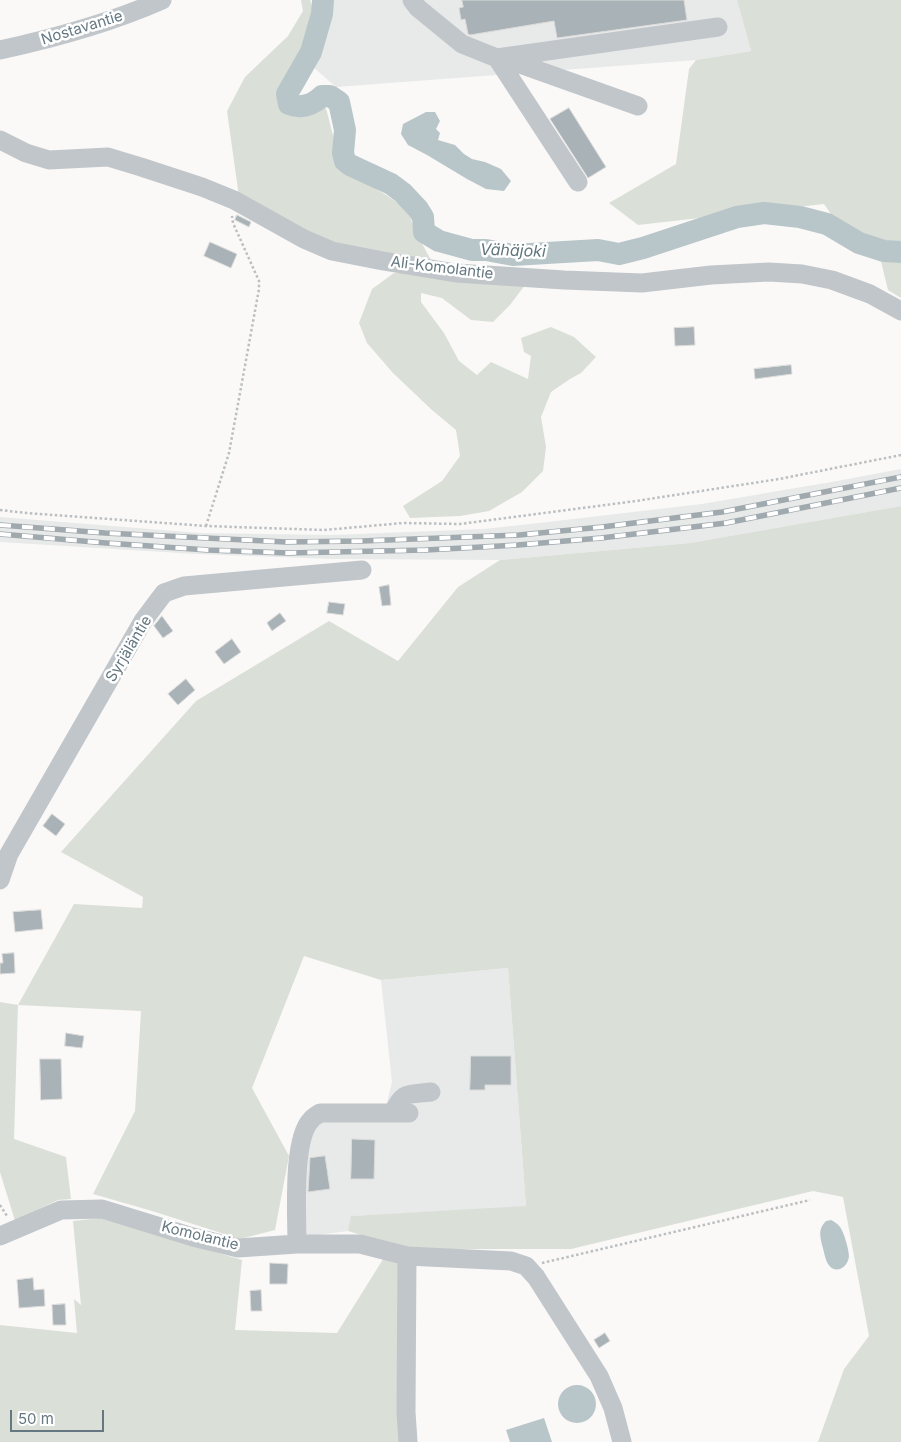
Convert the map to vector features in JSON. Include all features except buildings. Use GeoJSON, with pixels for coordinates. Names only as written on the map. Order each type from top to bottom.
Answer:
{"type":"FeatureCollection","features":[{"type":"Feature","properties":{"kind":"street","name":"Nostavantie"},"geometry":{"type":"LineString","coordinates":[[0,50],[49,39],[138,11],[162,0]]}},
{"type":"Feature","properties":{"kind":"street"},"geometry":{"type":"LineString","coordinates":[[412,0],[418,8],[462,44],[638,106]]}},
{"type":"Feature","properties":{"kind":"street"},"geometry":{"type":"LineString","coordinates":[[500,58],[718,27]]}},
{"type":"Feature","properties":{"kind":"street"},"geometry":{"type":"LineString","coordinates":[[500,58],[578,182]]}},
{"type":"Feature","properties":{"kind":"street","name":"Ali-Komolantie"},"geometry":{"type":"LineString","coordinates":[[0,140],[26,153],[49,160],[108,157],[202,187],[228,198],[311,242],[332,251],[383,261],[456,273],[642,283],[711,275],[769,272],[802,274],[840,282],[870,294],[901,311]]}},
{"type":"Feature","properties":{"kind":"street","name":"Syrjäläntie"},"geometry":{"type":"LineString","coordinates":[[0,880],[9,854],[144,622],[164,593],[184,586],[362,570]]}},
{"type":"Feature","properties":{"kind":"street"},"geometry":{"type":"LineString","coordinates":[[297,1244],[297,1162],[301,1139],[310,1120],[320,1113],[401,1113],[398,1101],[404,1096],[431,1092]]}},
{"type":"Feature","properties":{"kind":"street","name":"Komolantie"},"geometry":{"type":"LineString","coordinates":[[0,1236],[62,1210],[102,1209],[193,1237],[238,1248],[297,1244],[360,1244],[407,1256],[511,1261],[526,1266]]}},
{"type":"Feature","properties":{"kind":"street"},"geometry":{"type":"LineString","coordinates":[[407,1256],[406,1412],[408,1442]]}},
{"type":"Feature","properties":{"kind":"street"},"geometry":{"type":"LineString","coordinates":[[526,1266],[536,1277],[599,1376],[614,1408],[622,1442]]}},
{"type":"Feature","properties":{"kind":"path"},"geometry":{"type":"LineString","coordinates":[[206,526],[229,453],[259,289],[259,281],[233,223],[228,198]]}},
{"type":"Feature","properties":{"kind":"path"},"geometry":{"type":"LineString","coordinates":[[0,510],[206,526],[324,530],[403,523],[460,524],[636,501],[779,479],[901,455]]}},
{"type":"Feature","properties":{"kind":"path"},"geometry":{"type":"LineString","coordinates":[[526,1266],[810,1200]]}},
{"type":"Feature","properties":{"kind":"shaded area"},"geometry":{"type":"Polygon","coordinates":[[[301,0],[310,0],[313,9],[305,43],[287,81],[283,98],[292,111],[324,103],[340,163],[360,180],[408,210],[414,229],[432,262],[331,243],[239,197],[227,111],[245,77],[288,36],[303,11],[301,0]]]}},
{"type":"Feature","properties":{"kind":"shaded area"},"geometry":{"type":"Polygon","coordinates":[[[330,0],[737,0],[751,51],[696,60],[336,87],[313,67],[330,0]]]}},
{"type":"Feature","properties":{"kind":"shaded area"},"geometry":{"type":"Polygon","coordinates":[[[737,0],[901,0],[901,298],[888,290],[876,241],[842,230],[824,204],[638,225],[609,203],[676,164],[689,69],[696,60],[751,51],[737,0]]]}},
{"type":"Feature","properties":{"kind":"shaded area"},"geometry":{"type":"Polygon","coordinates":[[[426,112],[435,112],[440,121],[436,129],[440,133],[438,140],[455,145],[472,159],[501,169],[511,181],[504,191],[486,189],[408,145],[401,134],[403,124],[426,112]]]}},
{"type":"Feature","properties":{"kind":"shaded area"},"geometry":{"type":"Polygon","coordinates":[[[427,272],[525,285],[510,305],[493,322],[471,320],[442,298],[421,293],[421,302],[444,333],[459,361],[477,375],[491,362],[528,379],[531,356],[524,352],[521,338],[551,327],[574,337],[596,357],[581,373],[551,392],[541,417],[546,447],[543,471],[522,492],[489,511],[460,516],[410,518],[403,506],[442,481],[460,456],[456,430],[393,373],[367,343],[359,323],[372,289],[394,273],[427,272]]]}},
{"type":"Feature","properties":{"kind":"shaded area"},"geometry":{"type":"Polygon","coordinates":[[[901,469],[901,506],[690,543],[500,560],[332,559],[196,554],[0,542],[0,517],[200,533],[333,535],[484,529],[702,504],[901,469]]]}},
{"type":"Feature","properties":{"kind":"shaded area"},"geometry":{"type":"Polygon","coordinates":[[[901,506],[901,1442],[818,1442],[844,1369],[869,1336],[843,1197],[813,1191],[571,1249],[408,1249],[348,1231],[351,1216],[526,1206],[508,968],[381,980],[304,956],[252,1088],[289,1156],[275,1230],[240,1239],[93,1194],[135,1111],[141,1011],[18,1005],[74,904],[142,908],[143,897],[61,852],[196,701],[329,621],[398,661],[458,587],[500,560],[690,543],[901,506]]]}},
{"type":"Feature","properties":{"kind":"shaded area"},"geometry":{"type":"Polygon","coordinates":[[[508,968],[526,1207],[352,1216],[348,1231],[304,1237],[301,1161],[320,1117],[383,1119],[392,1082],[381,980],[508,968]]]}},
{"type":"Feature","properties":{"kind":"shaded area"},"geometry":{"type":"Polygon","coordinates":[[[0,1002],[18,1005],[14,1139],[66,1157],[71,1199],[58,1200],[15,1221],[0,1172],[0,1002]]]}},
{"type":"Feature","properties":{"kind":"shaded area"},"geometry":{"type":"Polygon","coordinates":[[[100,1218],[242,1260],[235,1330],[337,1333],[385,1256],[401,1262],[402,1442],[0,1442],[0,1325],[77,1333],[74,1299],[81,1305],[73,1221],[100,1218]]]}},
{"type":"Feature","properties":{"kind":"shaded area"},"geometry":{"type":"Polygon","coordinates":[[[831,1220],[842,1229],[849,1253],[846,1264],[841,1269],[834,1269],[828,1264],[821,1238],[820,1232],[822,1227],[826,1221],[831,1220]]]}},
{"type":"Feature","properties":{"kind":"shaded area"},"geometry":{"type":"Polygon","coordinates":[[[577,1385],[591,1390],[596,1404],[591,1418],[577,1423],[563,1418],[558,1404],[563,1390],[577,1385]]]}},
{"type":"Feature","properties":{"kind":"shaded area"},"geometry":{"type":"Polygon","coordinates":[[[544,1418],[552,1442],[510,1442],[506,1430],[544,1418]]]}},
{"type":"Feature","properties":{"kind":"waterway","name":"Vähäjoki"},"geometry":{"type":"LineString","coordinates":[[323,0],[322,14],[311,52],[287,94],[289,104],[306,105],[315,102],[322,96],[330,96],[339,102],[345,130],[343,153],[345,161],[391,184],[403,193],[423,217],[424,232],[439,241],[472,250],[486,250],[513,255],[598,250],[619,254],[737,217],[764,213],[800,217],[827,224],[859,243],[884,251],[901,252]]}},
{"type":"Feature","properties":{"kind":"railway"},"geometry":{"type":"LineString","coordinates":[[0,525],[105,533],[286,542],[519,535],[722,512],[901,477]]}},
{"type":"Feature","properties":{"kind":"railway"},"geometry":{"type":"LineString","coordinates":[[0,534],[208,550],[288,553],[426,550],[601,538],[726,523],[901,488]]}}]}
